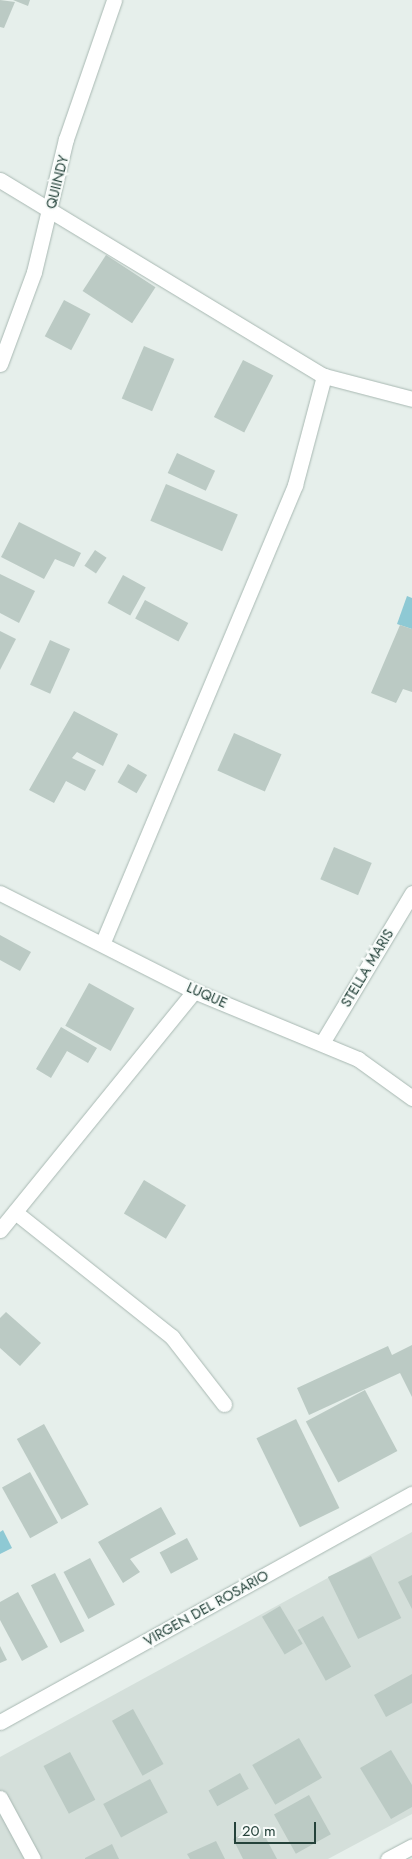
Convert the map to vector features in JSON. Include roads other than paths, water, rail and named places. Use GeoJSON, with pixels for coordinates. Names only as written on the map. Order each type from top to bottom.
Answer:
{"type":"FeatureCollection","features":[{"type":"Feature","properties":{"kind":"street","name":"QUIINDY"},"geometry":{"type":"LineString","coordinates":[[0,364],[34,272],[66,139],[114,0]]}},
{"type":"Feature","properties":{"kind":"street"},"geometry":{"type":"LineString","coordinates":[[0,180],[51,207],[324,376],[412,399]]}},
{"type":"Feature","properties":{"kind":"street"},"geometry":{"type":"LineString","coordinates":[[104,942],[295,485],[324,376]]}},
{"type":"Feature","properties":{"kind":"street","name":"LUQUE"},"geometry":{"type":"LineString","coordinates":[[0,893],[104,942],[194,991],[358,1059],[412,1098]]}},
{"type":"Feature","properties":{"kind":"street","name":"STELLA MARIS"},"geometry":{"type":"LineString","coordinates":[[322,1043],[412,893]]}},
{"type":"Feature","properties":{"kind":"street"},"geometry":{"type":"LineString","coordinates":[[0,1230],[194,991]]}},
{"type":"Feature","properties":{"kind":"street"},"geometry":{"type":"LineString","coordinates":[[14,1212],[172,1337],[224,1404]]}},
{"type":"Feature","properties":{"kind":"street","name":"VIRGEN DEL ROSARIO"},"geometry":{"type":"LineString","coordinates":[[0,1722],[412,1494]]}},
{"type":"Feature","properties":{"kind":"street"},"geometry":{"type":"LineString","coordinates":[[0,1798],[33,1859]]}},
{"type":"Feature","properties":{"kind":"street"},"geometry":{"type":"LineString","coordinates":[[388,1859],[412,1846]]}},
{"type":"Feature","properties":{"kind":"water"},"geometry":{"type":"Polygon","coordinates":[[[407,596],[412,598],[412,629],[397,624],[407,596]]]}},
{"type":"Feature","properties":{"kind":"water"},"geometry":{"type":"Polygon","coordinates":[[[3,1530],[12,1548],[0,1554],[0,1532],[3,1530]]]}}]}
